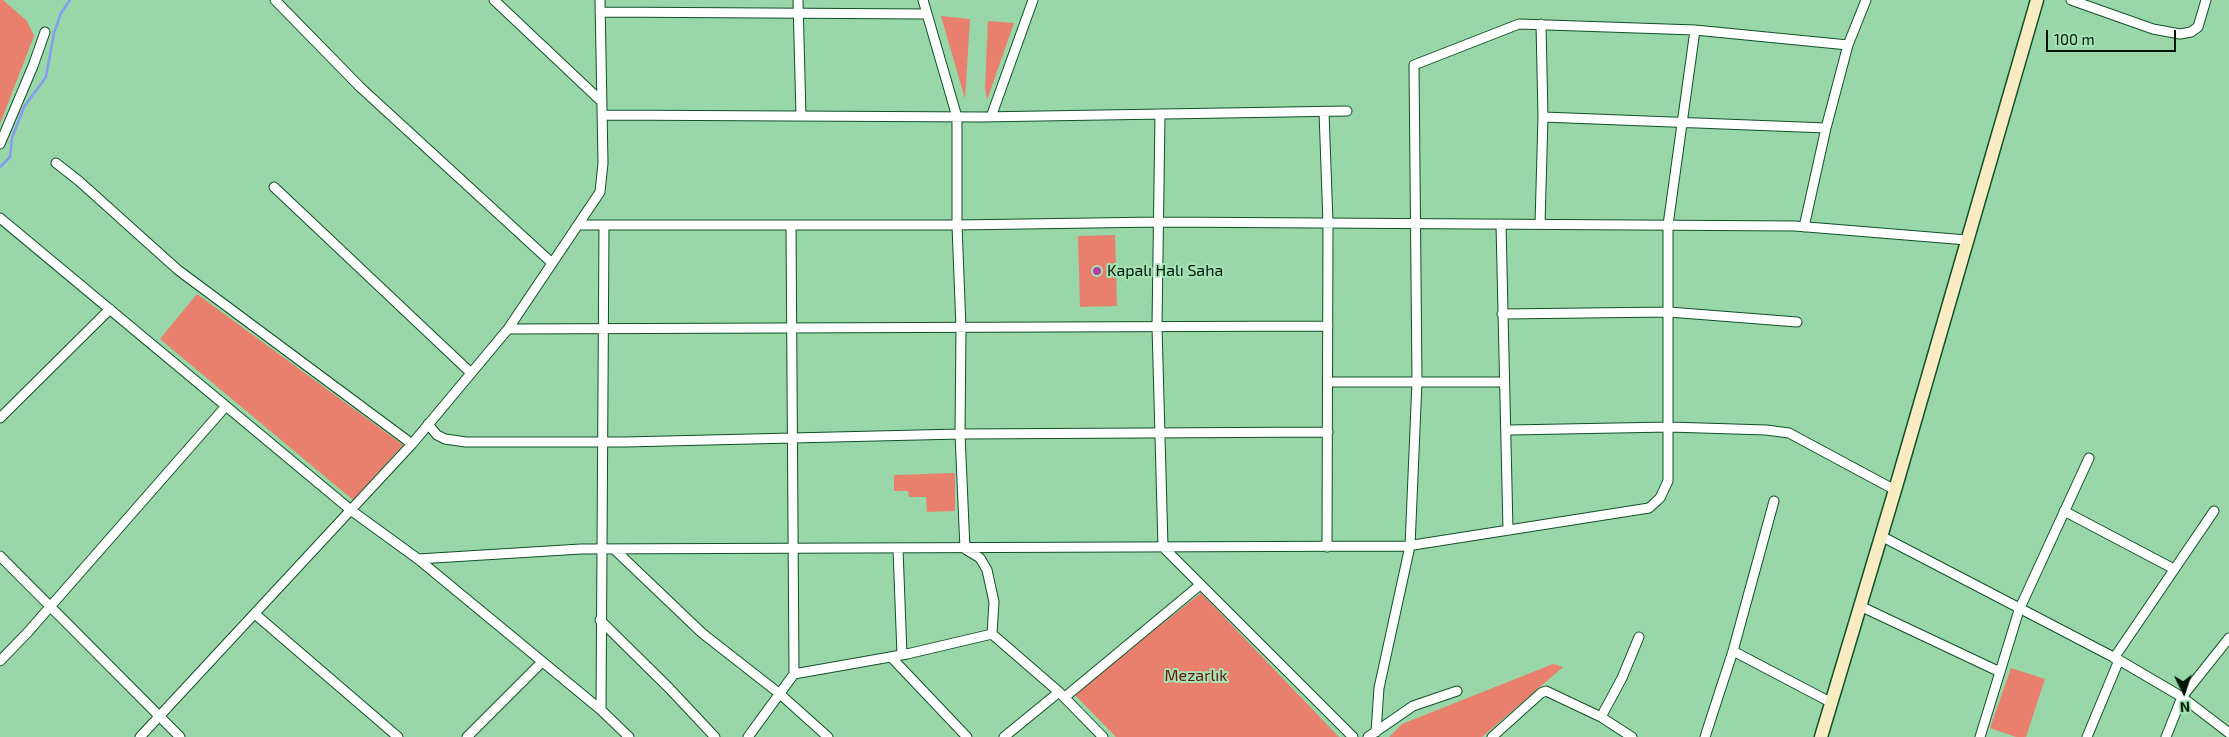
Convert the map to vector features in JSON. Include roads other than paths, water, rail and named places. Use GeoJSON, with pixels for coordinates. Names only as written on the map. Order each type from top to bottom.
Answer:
{"type":"FeatureCollection","features":[{"type":"Feature","properties":{"kind":"street"},"geometry":{"type":"LineString","coordinates":[[275,0],[360,87],[552,264]]}},
{"type":"Feature","properties":{"kind":"street"},"geometry":{"type":"LineString","coordinates":[[494,0],[602,102]]}},
{"type":"Feature","properties":{"kind":"street"},"geometry":{"type":"LineString","coordinates":[[140,737],[352,511],[412,444],[508,329],[600,192],[603,163],[600,0]]}},
{"type":"Feature","properties":{"kind":"street"},"geometry":{"type":"LineString","coordinates":[[798,0],[801,116]]}},
{"type":"Feature","properties":{"kind":"street"},"geometry":{"type":"LineString","coordinates":[[923,0],[957,117],[957,225],[961,328],[960,434],[965,549]]}},
{"type":"Feature","properties":{"kind":"street"},"geometry":{"type":"LineString","coordinates":[[991,117],[1033,0]]}},
{"type":"Feature","properties":{"kind":"street"},"geometry":{"type":"LineString","coordinates":[[1804,227],[1826,128],[1848,45],[1866,0]]}},
{"type":"Feature","properties":{"kind":"street"},"geometry":{"type":"LineString","coordinates":[[1821,737],[1895,490],[2037,0]]}},
{"type":"Feature","properties":{"kind":"street"},"geometry":{"type":"LineString","coordinates":[[2071,0],[2153,29],[2180,34],[2191,32],[2198,26],[2206,0]]}},
{"type":"Feature","properties":{"kind":"street"},"geometry":{"type":"LineString","coordinates":[[600,12],[927,14]]}},
{"type":"Feature","properties":{"kind":"street"},"geometry":{"type":"LineString","coordinates":[[1372,734],[1379,688],[1410,546],[1417,382],[1414,65],[1519,24],[1694,30],[1848,45]]}},
{"type":"Feature","properties":{"kind":"street"},"geometry":{"type":"LineString","coordinates":[[1540,224],[1543,117],[1541,24]]}},
{"type":"Feature","properties":{"kind":"street"},"geometry":{"type":"LineString","coordinates":[[418,559],[602,549],[1410,546],[1649,508],[1660,498],[1668,481],[1668,225],[1694,30]]}},
{"type":"Feature","properties":{"kind":"street"},"geometry":{"type":"LineString","coordinates":[[0,144],[33,66],[45,32]]}},
{"type":"Feature","properties":{"kind":"street"},"geometry":{"type":"LineString","coordinates":[[602,115],[991,117],[1347,111]]}},
{"type":"Feature","properties":{"kind":"street"},"geometry":{"type":"LineString","coordinates":[[1324,112],[1328,223],[1328,547]]}},
{"type":"Feature","properties":{"kind":"street"},"geometry":{"type":"LineString","coordinates":[[1160,114],[1157,326],[1164,548],[1353,737]]}},
{"type":"Feature","properties":{"kind":"street"},"geometry":{"type":"LineString","coordinates":[[1543,117],[1826,128]]}},
{"type":"Feature","properties":{"kind":"street"},"geometry":{"type":"LineString","coordinates":[[56,163],[178,270],[412,444]]}},
{"type":"Feature","properties":{"kind":"street"},"geometry":{"type":"LineString","coordinates":[[274,187],[471,374]]}},
{"type":"Feature","properties":{"kind":"street"},"geometry":{"type":"LineString","coordinates":[[0,218],[352,511],[418,559],[601,710],[629,737]]}},
{"type":"Feature","properties":{"kind":"street"},"geometry":{"type":"LineString","coordinates":[[578,225],[957,225],[1159,222],[1668,225],[1804,227],[1967,240]]}},
{"type":"Feature","properties":{"kind":"street"},"geometry":{"type":"LineString","coordinates":[[1501,224],[1508,530]]}},
{"type":"Feature","properties":{"kind":"street"},"geometry":{"type":"LineString","coordinates":[[601,710],[601,442],[604,225]]}},
{"type":"Feature","properties":{"kind":"street"},"geometry":{"type":"LineString","coordinates":[[748,737],[794,674],[791,225]]}},
{"type":"Feature","properties":{"kind":"street"},"geometry":{"type":"LineString","coordinates":[[0,418],[110,309]]}},
{"type":"Feature","properties":{"kind":"street"},"geometry":{"type":"LineString","coordinates":[[1502,314],[1668,312],[1797,322]]}},
{"type":"Feature","properties":{"kind":"street"},"geometry":{"type":"LineString","coordinates":[[508,329],[1328,326]]}},
{"type":"Feature","properties":{"kind":"street"},"geometry":{"type":"LineString","coordinates":[[1328,382],[1504,382]]}},
{"type":"Feature","properties":{"kind":"street"},"geometry":{"type":"LineString","coordinates":[[0,661],[51,606],[226,406]]}},
{"type":"Feature","properties":{"kind":"street"},"geometry":{"type":"LineString","coordinates":[[428,424],[436,434],[445,438],[466,442],[601,442],[960,434],[1328,432]]}},
{"type":"Feature","properties":{"kind":"street"},"geometry":{"type":"LineString","coordinates":[[1510,430],[1669,427],[1766,430],[1789,433],[1895,490]]}},
{"type":"Feature","properties":{"kind":"street"},"geometry":{"type":"LineString","coordinates":[[1980,737],[2019,610],[2088,458]]}},
{"type":"Feature","properties":{"kind":"street"},"geometry":{"type":"LineString","coordinates":[[1705,737],[1732,651],[1774,502]]}},
{"type":"Feature","properties":{"kind":"street"},"geometry":{"type":"LineString","coordinates":[[2087,737],[2117,659],[2174,569],[2214,511]]}},
{"type":"Feature","properties":{"kind":"street"},"geometry":{"type":"LineString","coordinates":[[2064,512],[2174,569]]}},
{"type":"Feature","properties":{"kind":"street"},"geometry":{"type":"LineString","coordinates":[[1881,536],[2019,610],[2117,659],[2182,697],[2229,733]]}},
{"type":"Feature","properties":{"kind":"street"},"geometry":{"type":"LineString","coordinates":[[614,549],[702,632],[780,694],[828,737]]}},
{"type":"Feature","properties":{"kind":"street"},"geometry":{"type":"LineString","coordinates":[[898,549],[902,655]]}},
{"type":"Feature","properties":{"kind":"street"},"geometry":{"type":"LineString","coordinates":[[965,549],[980,558],[987,570],[994,602],[992,634]]}},
{"type":"Feature","properties":{"kind":"street"},"geometry":{"type":"LineString","coordinates":[[0,556],[180,737]]}},
{"type":"Feature","properties":{"kind":"street"},"geometry":{"type":"LineString","coordinates":[[1004,737],[1062,695],[1200,585]]}},
{"type":"Feature","properties":{"kind":"street"},"geometry":{"type":"LineString","coordinates":[[1860,606],[2000,672]]}},
{"type":"Feature","properties":{"kind":"street"},"geometry":{"type":"LineString","coordinates":[[255,614],[398,737]]}},
{"type":"Feature","properties":{"kind":"street"},"geometry":{"type":"LineString","coordinates":[[600,620],[669,688],[715,737]]}},
{"type":"Feature","properties":{"kind":"street"},"geometry":{"type":"LineString","coordinates":[[794,674],[902,655],[992,634]]}},
{"type":"Feature","properties":{"kind":"street"},"geometry":{"type":"LineString","coordinates":[[992,634],[1062,695],[1103,737]]}},
{"type":"Feature","properties":{"kind":"street"},"geometry":{"type":"LineString","coordinates":[[1600,717],[1622,678],[1639,637]]}},
{"type":"Feature","properties":{"kind":"street"},"geometry":{"type":"LineString","coordinates":[[2166,737],[2182,697],[2229,638]]}},
{"type":"Feature","properties":{"kind":"street"},"geometry":{"type":"LineString","coordinates":[[1732,651],[1832,703]]}},
{"type":"Feature","properties":{"kind":"street"},"geometry":{"type":"LineString","coordinates":[[891,657],[967,737]]}},
{"type":"Feature","properties":{"kind":"street"},"geometry":{"type":"LineString","coordinates":[[467,737],[542,662]]}},
{"type":"Feature","properties":{"kind":"street"},"geometry":{"type":"LineString","coordinates":[[1372,734],[1413,706],[1457,690]]}},
{"type":"Feature","properties":{"kind":"street"},"geometry":{"type":"LineString","coordinates":[[1492,737],[1541,693],[1546,691],[1600,717],[1632,737]]}},
{"type":"Feature","properties":{"kind":"waterway"},"geometry":{"type":"LineString","coordinates":[[0,167],[10,157],[12,138],[24,107],[46,77],[54,33],[61,13],[70,0]]}},
{"type":"Feature","properties":{"kind":"place","name":"Kapalı Halı Saha"},"geometry":{"type":"Point","coordinates":[1097,271]}},
{"type":"Feature","properties":{"kind":"park label","name":"Mezarlık"},"geometry":{"type":"Point","coordinates":[1196,676]}}]}
